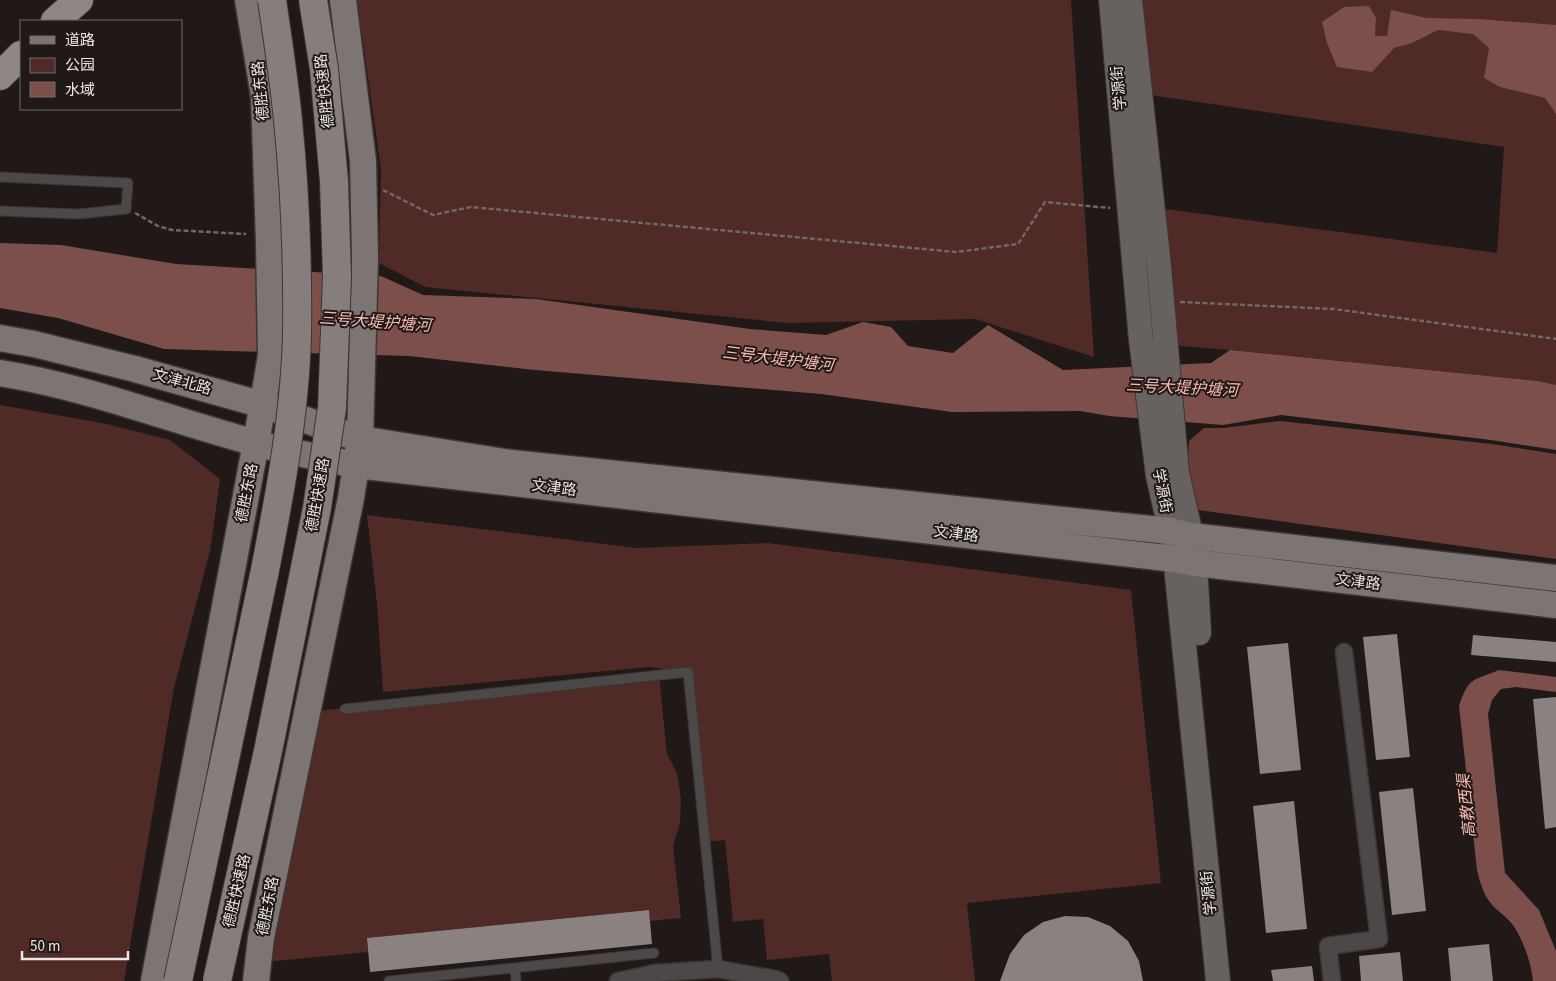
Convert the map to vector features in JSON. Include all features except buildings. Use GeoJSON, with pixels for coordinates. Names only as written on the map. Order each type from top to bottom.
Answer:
{"type":"FeatureCollection","features":[{"type":"Feature","properties":{"kind":"highway"},"geometry":{"type":"LineString","coordinates":[[56,20],[79,0]]}},
{"type":"Feature","properties":{"kind":"highway"},"geometry":{"type":"LineString","coordinates":[[178,981],[265,570],[278,502],[293,394],[297,336],[296,232],[288,119],[272,0]]}},
{"type":"Feature","properties":{"kind":"highway","name":"德胜快速路"},"geometry":{"type":"LineString","coordinates":[[217,981],[268,751],[316,508],[332,408],[336,277],[334,181],[324,69],[313,0]]}},
{"type":"Feature","properties":{"kind":"highway"},"geometry":{"type":"LineString","coordinates":[[0,76],[20,56]]}},
{"type":"Feature","properties":{"kind":"main road","name":"德胜东路"},"geometry":{"type":"LineString","coordinates":[[154,981],[271,356],[257,238],[264,96],[248,0]]}},
{"type":"Feature","properties":{"kind":"main road","name":"德胜东路"},"geometry":{"type":"LineString","coordinates":[[256,981],[261,938],[360,439],[365,257],[364,161],[343,0]]}},
{"type":"Feature","properties":{"kind":"main road","name":"学源街"},"geometry":{"type":"LineString","coordinates":[[1111,0],[1141,340],[1158,476],[1181,534],[1194,548],[1185,561],[1218,981]]}},
{"type":"Feature","properties":{"kind":"main road","name":"学源街"},"geometry":{"type":"LineString","coordinates":[[1130,0],[1162,302],[1181,534]]}},
{"type":"Feature","properties":{"kind":"main road","name":"文津北路"},"geometry":{"type":"LineString","coordinates":[[0,338],[34,344],[126,367],[263,405],[360,439]]}},
{"type":"Feature","properties":{"kind":"main road"},"geometry":{"type":"LineString","coordinates":[[0,373],[120,401],[256,443],[356,465]]}},
{"type":"Feature","properties":{"kind":"main road","name":"文津路"},"geometry":{"type":"LineString","coordinates":[[360,439],[510,463],[1181,534],[1556,578]]}},
{"type":"Feature","properties":{"kind":"main road","name":"文津路"},"geometry":{"type":"LineString","coordinates":[[356,465],[1556,605]]}},
{"type":"Feature","properties":{"kind":"main road","name":"学源街"},"geometry":{"type":"LineString","coordinates":[[1185,561],[1197,612],[1229,981]]}},
{"type":"Feature","properties":{"kind":"street"},"geometry":{"type":"LineString","coordinates":[[1332,981],[1328,946],[1378,939],[1344,652]]}},
{"type":"Feature","properties":{"kind":"street"},"geometry":{"type":"LineString","coordinates":[[618,981],[655,973],[718,970],[780,981]]}},
{"type":"Feature","properties":{"kind":"lane"},"geometry":{"type":"LineString","coordinates":[[0,177],[128,183],[126,209],[78,214],[0,211]]}},
{"type":"Feature","properties":{"kind":"lane"},"geometry":{"type":"LineString","coordinates":[[345,709],[688,672],[718,970]]}},
{"type":"Feature","properties":{"kind":"lane"},"geometry":{"type":"LineString","coordinates":[[389,981],[654,953]]}},
{"type":"Feature","properties":{"kind":"lane"},"geometry":{"type":"LineString","coordinates":[[515,968],[516,981]]}},
{"type":"Feature","properties":{"kind":"path"},"geometry":{"type":"LineString","coordinates":[[364,180],[433,215],[470,207],[956,252],[1018,244],[1045,202],[1129,210]]}},
{"type":"Feature","properties":{"kind":"path"},"geometry":{"type":"LineString","coordinates":[[126,209],[145,217],[158,226],[172,230],[257,238]]}},
{"type":"Feature","properties":{"kind":"path"},"geometry":{"type":"LineString","coordinates":[[1162,302],[1334,309],[1556,339]]}},
{"type":"Feature","properties":{"kind":"green space"},"geometry":{"type":"Polygon","coordinates":[[[357,0],[1071,0],[1094,357],[975,319],[788,323],[425,287],[379,263],[381,169],[357,0]]]}},
{"type":"Feature","properties":{"kind":"green space"},"geometry":{"type":"Polygon","coordinates":[[[1120,0],[1556,0],[1556,385],[1538,381],[1158,344],[1143,206],[1497,253],[1504,147],[1130,92],[1120,0]]]}},
{"type":"Feature","properties":{"kind":"green space"},"geometry":{"type":"Polygon","coordinates":[[[0,405],[102,423],[170,440],[220,479],[210,551],[174,688],[124,981],[0,981],[0,405]]]}},
{"type":"Feature","properties":{"kind":"green space"},"geometry":{"type":"Polygon","coordinates":[[[367,515],[636,548],[768,543],[1131,590],[1161,883],[967,903],[975,981],[832,981],[829,954],[767,960],[763,919],[733,922],[725,840],[705,842],[688,672],[649,667],[383,692],[377,604],[367,515]]]}},
{"type":"Feature","properties":{"kind":"green space"},"geometry":{"type":"Polygon","coordinates":[[[659,676],[667,754],[677,773],[681,799],[680,823],[673,846],[681,918],[650,921],[649,910],[367,938],[368,952],[276,961],[265,959],[317,711],[659,676]]]}},
{"type":"Feature","properties":{"kind":"shaded area"},"geometry":{"type":"Polygon","coordinates":[[[1280,421],[1492,444],[1556,454],[1556,559],[1191,509],[1187,474],[1189,441],[1204,428],[1223,428],[1280,421]]]}},
{"type":"Feature","properties":{"kind":"water"},"geometry":{"type":"Polygon","coordinates":[[[1369,6],[1376,18],[1375,36],[1387,36],[1391,10],[1427,18],[1477,19],[1556,25],[1556,114],[1545,98],[1500,87],[1484,78],[1489,48],[1473,34],[1438,30],[1412,43],[1394,48],[1372,72],[1337,67],[1327,43],[1322,22],[1344,7],[1369,6]]]}},
{"type":"Feature","properties":{"kind":"water","name":"三号大堤护塘河"},"geometry":{"type":"Polygon","coordinates":[[[0,243],[61,245],[176,264],[381,276],[423,295],[536,299],[750,329],[826,335],[863,322],[891,327],[908,346],[953,353],[988,325],[1063,370],[1211,363],[1230,350],[1538,381],[1556,385],[1556,450],[1491,440],[1281,415],[1223,425],[1109,416],[1080,411],[952,412],[821,394],[535,370],[409,356],[164,349],[58,318],[0,308],[0,243]]]}},
{"type":"Feature","properties":{"kind":"water"},"geometry":{"type":"Polygon","coordinates":[[[1499,670],[1556,677],[1556,692],[1516,687],[1501,689],[1492,700],[1488,714],[1505,873],[1539,910],[1556,951],[1556,981],[1533,981],[1524,945],[1511,922],[1487,898],[1477,870],[1459,706],[1466,690],[1473,681],[1499,670]]]}},
{"type":"Feature","properties":{"kind":"water label","name":"高教西渠"},"geometry":{"type":"Point","coordinates":[1467,806]}}]}
